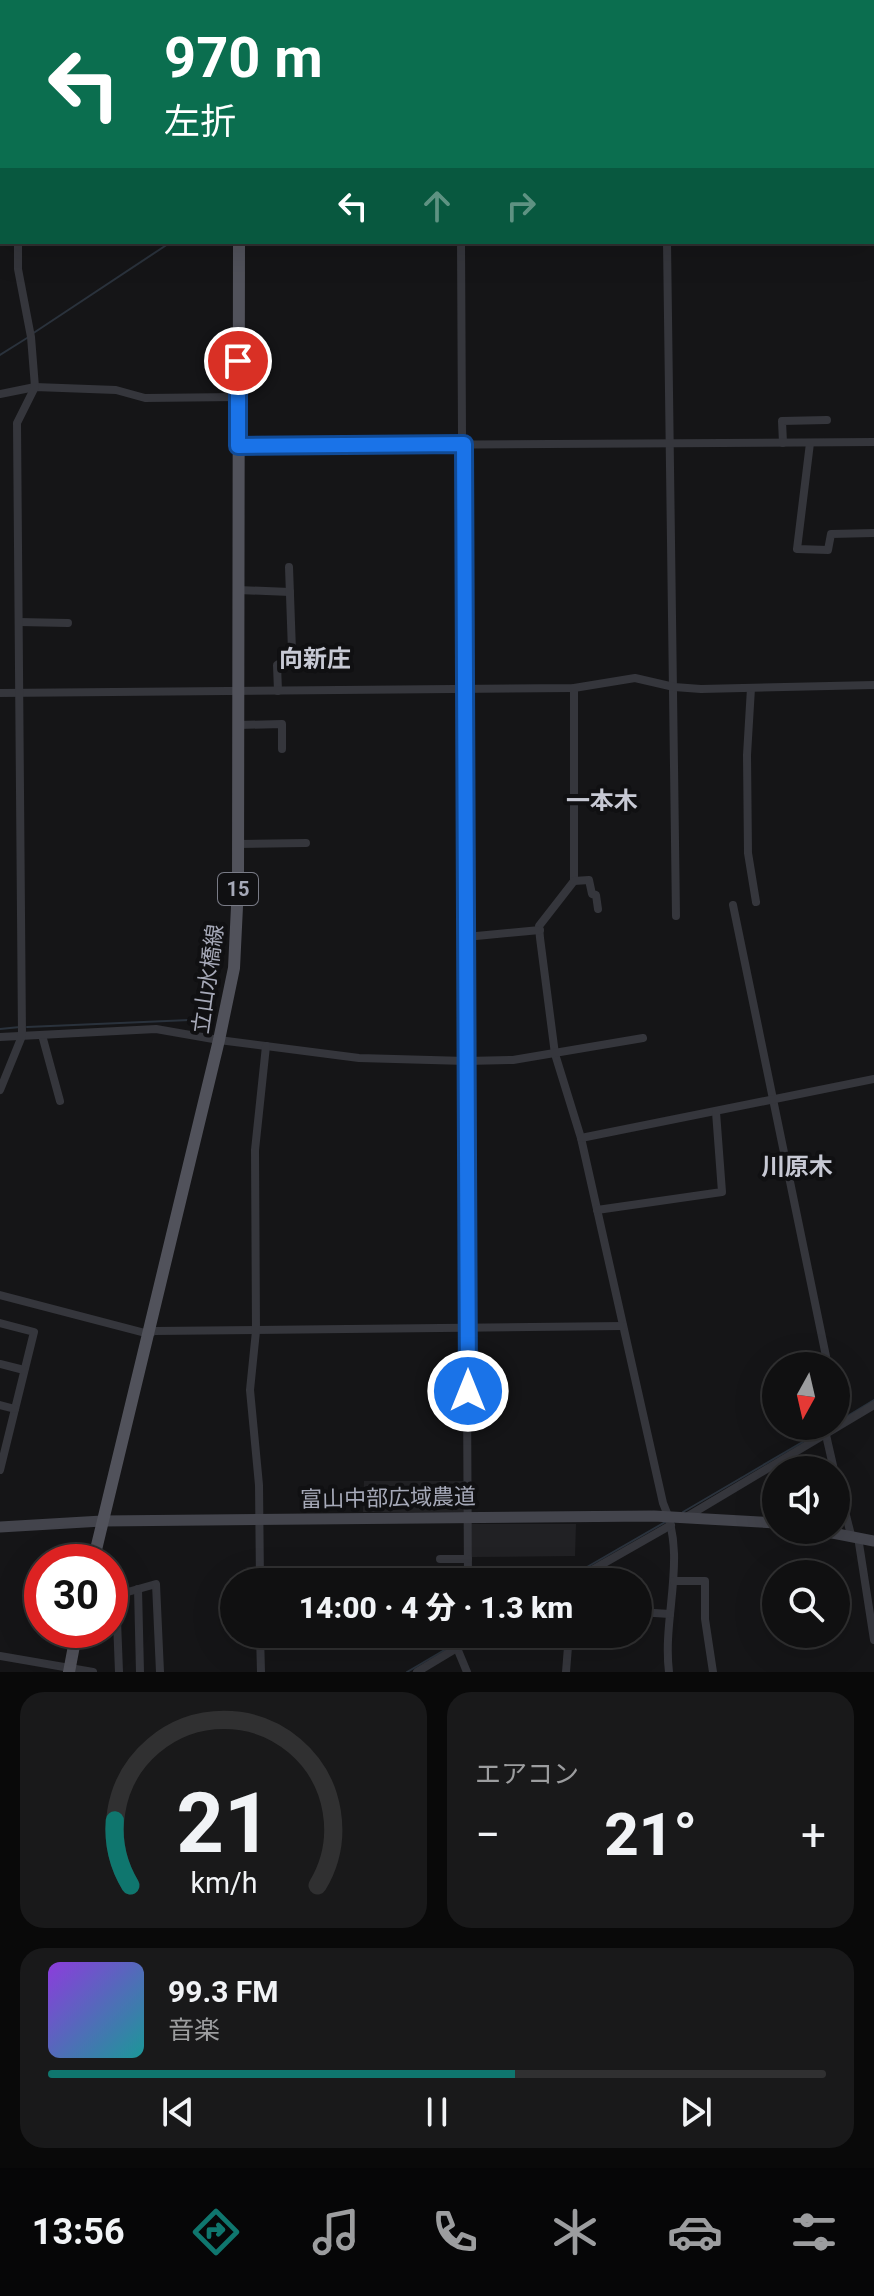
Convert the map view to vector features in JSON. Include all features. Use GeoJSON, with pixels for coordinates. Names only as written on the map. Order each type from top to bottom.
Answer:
{"type":"FeatureCollection","features":[{"type":"Feature","properties":{"kind":"main road","name":"立山水橋線"},"geometry":{"type":"LineString","coordinates":[[97,1544],[234,968],[238,844],[239,244]]}},
{"type":"Feature","properties":{"kind":"main road"},"geometry":{"type":"LineString","coordinates":[[69,1670],[73,1648]]}},
{"type":"Feature","properties":{"kind":"street"},"geometry":{"type":"LineString","coordinates":[[0,1090],[22,1036],[17,423],[35,387],[31,337],[18,269],[18,244]]}},
{"type":"Feature","properties":{"kind":"street"},"geometry":{"type":"LineString","coordinates":[[461,244],[468,1568]]}},
{"type":"Feature","properties":{"kind":"street"},"geometry":{"type":"LineString","coordinates":[[667,244],[676,916]]}},
{"type":"Feature","properties":{"kind":"street"},"geometry":{"type":"LineString","coordinates":[[0,394],[35,387],[116,390],[145,398],[238,397]]}},
{"type":"Feature","properties":{"kind":"street"},"geometry":{"type":"LineString","coordinates":[[783,443],[782,421],[827,420]]}},
{"type":"Feature","properties":{"kind":"street"},"geometry":{"type":"LineString","coordinates":[[238,446],[874,442]]}},
{"type":"Feature","properties":{"kind":"street"},"geometry":{"type":"LineString","coordinates":[[810,443],[797,549],[828,550],[831,534],[874,533]]}},
{"type":"Feature","properties":{"kind":"street"},"geometry":{"type":"LineString","coordinates":[[278,691],[277,665],[289,658],[292,651],[289,567]]}},
{"type":"Feature","properties":{"kind":"street"},"geometry":{"type":"LineString","coordinates":[[238,590],[290,592]]}},
{"type":"Feature","properties":{"kind":"street"},"geometry":{"type":"LineString","coordinates":[[19,622],[68,623]]}},
{"type":"Feature","properties":{"kind":"street"},"geometry":{"type":"LineString","coordinates":[[0,693],[574,688],[635,678],[674,687],[874,685]]}},
{"type":"Feature","properties":{"kind":"street"},"geometry":{"type":"LineString","coordinates":[[574,688],[574,881],[539,926],[555,1054],[581,1138],[663,1503],[670,1520],[674,1581],[667,1653],[669,1672]]}},
{"type":"Feature","properties":{"kind":"street"},"geometry":{"type":"LineString","coordinates":[[751,688],[747,755],[748,853],[756,902]]}},
{"type":"Feature","properties":{"kind":"street"},"geometry":{"type":"LineString","coordinates":[[238,725],[282,724],[282,749]]}},
{"type":"Feature","properties":{"kind":"street"},"geometry":{"type":"LineString","coordinates":[[238,844],[306,843]]}},
{"type":"Feature","properties":{"kind":"street"},"geometry":{"type":"LineString","coordinates":[[574,881],[589,880],[598,909]]}},
{"type":"Feature","properties":{"kind":"street"},"geometry":{"type":"LineString","coordinates":[[733,905],[825,1352]]}},
{"type":"Feature","properties":{"kind":"street"},"geometry":{"type":"LineString","coordinates":[[466,937],[540,930]]}},
{"type":"Feature","properties":{"kind":"street"},"geometry":{"type":"LineString","coordinates":[[0,1037],[156,1029],[359,1058],[466,1061],[513,1060],[643,1038]]}},
{"type":"Feature","properties":{"kind":"street"},"geometry":{"type":"LineString","coordinates":[[42,1035],[60,1101]]}},
{"type":"Feature","properties":{"kind":"street"},"geometry":{"type":"LineString","coordinates":[[260,1568],[256,1442],[250,1390],[256,1331],[255,1150],[266,1046]]}},
{"type":"Feature","properties":{"kind":"street"},"geometry":{"type":"LineString","coordinates":[[581,1138],[874,1079]]}},
{"type":"Feature","properties":{"kind":"street"},"geometry":{"type":"LineString","coordinates":[[597,1210],[722,1192],[716,1112]]}},
{"type":"Feature","properties":{"kind":"street"},"geometry":{"type":"LineString","coordinates":[[0,1295],[149,1334],[154,1331],[623,1326]]}},
{"type":"Feature","properties":{"kind":"street"},"geometry":{"type":"LineString","coordinates":[[0,1323],[34,1332],[3,1447],[0,1470]]}},
{"type":"Feature","properties":{"kind":"street"},"geometry":{"type":"LineString","coordinates":[[0,1364],[24,1370]]}},
{"type":"Feature","properties":{"kind":"street"},"geometry":{"type":"LineString","coordinates":[[0,1405],[15,1409]]}},
{"type":"Feature","properties":{"kind":"street"},"geometry":{"type":"LineString","coordinates":[[850,1416],[874,1405]]}},
{"type":"Feature","properties":{"kind":"street"},"geometry":{"type":"LineString","coordinates":[[688,1516],[817,1440]]}},
{"type":"Feature","properties":{"kind":"street","name":"富山中部広域農道"},"geometry":{"type":"LineString","coordinates":[[0,1527],[102,1521],[468,1517],[670,1520],[688,1516],[762,1522]]}},
{"type":"Feature","properties":{"kind":"street"},"geometry":{"type":"LineString","coordinates":[[594,1568],[670,1520]]}},
{"type":"Feature","properties":{"kind":"street"},"geometry":{"type":"LineString","coordinates":[[850,1523],[874,1640]]}},
{"type":"Feature","properties":{"kind":"street"},"geometry":{"type":"LineString","coordinates":[[850,1535],[874,1541]]}},
{"type":"Feature","properties":{"kind":"street"},"geometry":{"type":"LineString","coordinates":[[440,1559],[468,1559]]}},
{"type":"Feature","properties":{"kind":"street"},"geometry":{"type":"LineString","coordinates":[[674,1581],[705,1581],[705,1619],[713,1672]]}},
{"type":"Feature","properties":{"kind":"street"},"geometry":{"type":"LineString","coordinates":[[128,1592],[156,1584],[160,1672]]}},
{"type":"Feature","properties":{"kind":"street"},"geometry":{"type":"LineString","coordinates":[[138,1589],[140,1672]]}},
{"type":"Feature","properties":{"kind":"street"},"geometry":{"type":"LineString","coordinates":[[652,1613],[670,1614]]}},
{"type":"Feature","properties":{"kind":"street"},"geometry":{"type":"LineString","coordinates":[[117,1648],[119,1672]]}},
{"type":"Feature","properties":{"kind":"street"},"geometry":{"type":"LineString","coordinates":[[260,1648],[261,1672]]}},
{"type":"Feature","properties":{"kind":"street"},"geometry":{"type":"LineString","coordinates":[[417,1672],[457,1648],[467,1672]]}},
{"type":"Feature","properties":{"kind":"street"},"geometry":{"type":"LineString","coordinates":[[566,1672],[568,1648]]}},
{"type":"Feature","properties":{"kind":"street"},"geometry":{"type":"LineString","coordinates":[[0,1656],[31,1667],[93,1672]]}},
{"type":"Feature","properties":{"kind":"shaded area"},"geometry":{"type":"Polygon","coordinates":[[[364,1481],[465,1481],[465,1512],[363,1512],[364,1481]]]}},
{"type":"Feature","properties":{"kind":"shaded area"},"geometry":{"type":"Polygon","coordinates":[[[471,1524],[576,1524],[575,1556],[472,1557],[471,1524]]]}},
{"type":"Feature","properties":{"kind":"waterway"},"geometry":{"type":"LineString","coordinates":[[32,334],[168,244]]}},
{"type":"Feature","properties":{"kind":"waterway"},"geometry":{"type":"LineString","coordinates":[[0,355],[27,338]]}},
{"type":"Feature","properties":{"kind":"waterway"},"geometry":{"type":"LineString","coordinates":[[27,1027],[213,1019]]}},
{"type":"Feature","properties":{"kind":"waterway"},"geometry":{"type":"LineString","coordinates":[[0,1029],[20,1027]]}},
{"type":"Feature","properties":{"kind":"waterway"},"geometry":{"type":"LineString","coordinates":[[850,1415],[874,1400]]}},
{"type":"Feature","properties":{"kind":"waterway"},"geometry":{"type":"LineString","coordinates":[[683,1512],[806,1440]]}},
{"type":"Feature","properties":{"kind":"waterway"},"geometry":{"type":"LineString","coordinates":[[585,1568],[667,1521]]}},
{"type":"Feature","properties":{"kind":"waterway"},"geometry":{"type":"LineString","coordinates":[[407,1672],[448,1648]]}},
{"type":"Feature","properties":{"kind":"district","name":"向新庄"},"geometry":{"type":"Point","coordinates":[315,659]}},
{"type":"Feature","properties":{"kind":"district","name":"一本木"},"geometry":{"type":"Point","coordinates":[602,801]}},
{"type":"Feature","properties":{"kind":"district","name":"川原木"},"geometry":{"type":"Point","coordinates":[797,1167]}},
{"type":"Feature","properties":{"kind":"route"},"geometry":{"type":"LineString","coordinates":[[238,361],[238,446],[464,444],[468,1391]]}}]}
